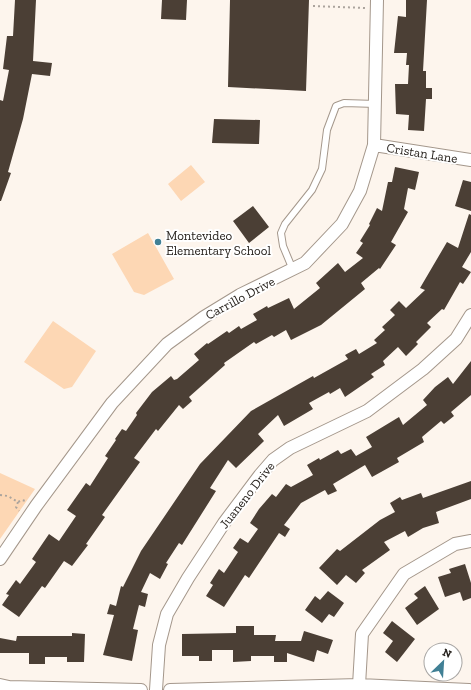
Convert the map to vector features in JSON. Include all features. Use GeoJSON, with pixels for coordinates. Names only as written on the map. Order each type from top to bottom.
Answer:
{"type":"FeatureCollection","features":[{"type":"Feature","properties":{"kind":"street","name":"Carrillo Drive"},"geometry":{"type":"LineString","coordinates":[[0,559],[36,506],[112,403],[168,344],[204,317],[240,295],[305,263],[342,224],[360,191],[374,145],[377,4]]}},
{"type":"Feature","properties":{"kind":"street","name":"Cristan Lane"},"geometry":{"type":"LineString","coordinates":[[374,145],[471,160]]}},
{"type":"Feature","properties":{"kind":"street","name":"Juaneno Drive"},"geometry":{"type":"LineString","coordinates":[[156,690],[159,645],[167,614],[208,548],[260,475],[273,460],[290,448],[367,411],[417,374],[456,339],[471,315]]}},
{"type":"Feature","properties":{"kind":"street"},"geometry":{"type":"LineString","coordinates":[[360,686],[362,634],[404,574],[455,544],[471,541]]}},
{"type":"Feature","properties":{"kind":"street"},"geometry":{"type":"LineString","coordinates":[[0,685],[9,687],[141,690]]}},
{"type":"Feature","properties":{"kind":"street"},"geometry":{"type":"LineString","coordinates":[[170,690],[360,686],[469,690]]}},
{"type":"Feature","properties":{"kind":"lane"},"geometry":{"type":"LineString","coordinates":[[293,270],[283,246],[281,233],[285,224],[312,190],[322,169],[327,130],[336,106],[344,103],[376,104]]}},
{"type":"Feature","properties":{"kind":"path"},"geometry":{"type":"LineString","coordinates":[[313,6],[377,4]]}},
{"type":"Feature","properties":{"kind":"path"},"geometry":{"type":"LineString","coordinates":[[0,495],[8,496],[18,502],[25,500],[36,506]]}},
{"type":"Feature","properties":{"kind":"shaded area"},"geometry":{"type":"Polygon","coordinates":[[[191,165],[205,182],[181,201],[168,184],[191,165]]]}},
{"type":"Feature","properties":{"kind":"shaded area"},"geometry":{"type":"Polygon","coordinates":[[[148,233],[174,279],[144,295],[134,292],[112,254],[148,233]]]}},
{"type":"Feature","properties":{"kind":"shaded area"},"geometry":{"type":"Polygon","coordinates":[[[53,321],[96,351],[72,387],[64,389],[24,362],[53,321]]]}},
{"type":"Feature","properties":{"kind":"shaded area"},"geometry":{"type":"Polygon","coordinates":[[[0,473],[35,489],[0,539],[0,473]]]}},
{"type":"Feature","properties":{"kind":"building"},"geometry":{"type":"Polygon","coordinates":[[[15,0],[36,0],[33,61],[52,63],[50,76],[32,74],[23,119],[8,172],[11,173],[0,201],[0,100],[3,101],[9,70],[3,69],[7,36],[13,36],[15,0]]]}},
{"type":"Feature","properties":{"kind":"building"},"geometry":{"type":"Polygon","coordinates":[[[162,0],[187,0],[186,20],[161,19],[162,0]]]}},
{"type":"Feature","properties":{"kind":"building"},"geometry":{"type":"Polygon","coordinates":[[[230,0],[309,0],[306,91],[228,87],[230,0]]]}},
{"type":"Feature","properties":{"kind":"building"},"geometry":{"type":"Polygon","coordinates":[[[406,0],[427,0],[423,71],[426,71],[426,88],[432,88],[432,99],[426,99],[424,131],[408,130],[409,115],[396,114],[395,84],[408,84],[409,65],[406,65],[407,53],[394,53],[398,16],[406,17],[406,0]]]}},
{"type":"Feature","properties":{"kind":"building"},"geometry":{"type":"Polygon","coordinates":[[[214,119],[260,120],[259,144],[212,143],[214,119]]]}},
{"type":"Feature","properties":{"kind":"building"},"geometry":{"type":"Polygon","coordinates":[[[395,167],[419,172],[415,190],[408,188],[404,209],[408,212],[391,242],[396,245],[380,269],[379,268],[361,283],[365,289],[321,325],[291,340],[286,330],[274,337],[272,335],[256,344],[254,342],[224,363],[225,365],[189,397],[192,401],[183,409],[179,405],[158,431],[156,429],[134,458],[140,462],[102,515],[105,517],[86,544],[88,545],[72,566],[64,561],[45,588],[42,586],[19,617],[2,605],[9,595],[6,594],[16,580],[20,584],[36,562],[32,559],[49,534],[59,541],[76,516],[67,510],[86,483],[90,486],[108,458],[105,456],[116,440],[115,439],[122,429],[126,431],[137,415],[136,413],[152,392],[171,376],[174,380],[177,379],[199,360],[194,354],[207,343],[208,344],[227,331],[229,333],[239,326],[241,329],[257,320],[253,314],[267,306],[268,308],[289,298],[294,309],[320,288],[316,283],[338,263],[345,272],[363,258],[356,253],[363,243],[360,241],[370,225],[369,224],[377,208],[382,211],[388,182],[392,182],[395,167]]]}},
{"type":"Feature","properties":{"kind":"building"},"geometry":{"type":"Polygon","coordinates":[[[463,180],[471,182],[471,211],[455,206],[463,180]]]}},
{"type":"Feature","properties":{"kind":"building"},"geometry":{"type":"Polygon","coordinates":[[[253,206],[269,227],[249,243],[233,221],[253,206]]]}},
{"type":"Feature","properties":{"kind":"building"},"geometry":{"type":"Polygon","coordinates":[[[469,214],[471,215],[471,252],[462,267],[471,272],[463,284],[460,282],[444,310],[442,309],[427,323],[431,327],[416,342],[418,344],[406,356],[398,347],[383,361],[385,365],[371,374],[374,377],[345,397],[340,388],[330,394],[329,392],[309,403],[313,409],[284,426],[278,415],[258,434],[264,441],[236,468],[228,460],[210,488],[216,491],[182,545],[179,543],[166,563],[168,564],[160,579],[150,573],[141,592],[148,594],[145,607],[139,605],[133,629],[138,630],[132,661],[103,655],[114,615],[107,614],[110,604],[116,606],[121,586],[123,587],[141,551],[200,464],[251,411],[313,376],[314,378],[348,359],[345,355],[356,349],[359,354],[377,343],[374,340],[385,330],[382,327],[395,315],[390,310],[399,301],[406,308],[425,290],[420,288],[447,242],[458,248],[469,214]]]}},
{"type":"Feature","properties":{"kind":"building"},"geometry":{"type":"Polygon","coordinates":[[[471,361],[471,395],[451,412],[454,416],[444,424],[441,421],[422,437],[424,442],[397,458],[399,462],[372,477],[365,465],[333,484],[337,491],[328,495],[325,490],[301,503],[284,525],[290,529],[285,537],[279,533],[249,578],[245,575],[224,607],[206,596],[213,585],[210,583],[219,569],[224,573],[238,552],[233,548],[240,538],[248,543],[258,529],[250,523],[259,509],[272,494],[276,497],[286,484],[291,487],[313,475],[307,465],[319,458],[320,460],[338,450],[341,454],[351,449],[356,456],[372,447],[366,437],[399,417],[403,425],[427,405],[423,400],[435,387],[448,377],[453,384],[471,361]]]}},
{"type":"Feature","properties":{"kind":"building"},"geometry":{"type":"Polygon","coordinates":[[[471,481],[471,499],[436,512],[439,523],[423,528],[408,537],[405,531],[384,542],[390,550],[362,570],[365,573],[356,583],[346,575],[337,585],[319,568],[337,549],[340,551],[380,520],[395,512],[390,503],[400,497],[402,500],[421,493],[423,498],[471,481]]]}},
{"type":"Feature","properties":{"kind":"building"},"geometry":{"type":"Polygon","coordinates":[[[465,564],[471,583],[471,598],[463,601],[460,592],[445,597],[438,577],[451,573],[449,569],[465,564]]]}},
{"type":"Feature","properties":{"kind":"building"},"geometry":{"type":"Polygon","coordinates":[[[425,586],[439,609],[417,625],[405,608],[418,598],[414,594],[425,586]]]}},
{"type":"Feature","properties":{"kind":"building"},"geometry":{"type":"Polygon","coordinates":[[[328,591],[344,603],[334,617],[329,614],[322,623],[305,610],[315,596],[320,600],[328,591]]]}},
{"type":"Feature","properties":{"kind":"building"},"geometry":{"type":"Polygon","coordinates":[[[392,621],[415,639],[397,662],[385,652],[393,641],[383,633],[392,621]]]}},
{"type":"Feature","properties":{"kind":"building"},"geometry":{"type":"Polygon","coordinates":[[[236,626],[254,626],[254,635],[276,635],[275,641],[301,641],[304,631],[333,640],[328,654],[317,650],[314,662],[287,653],[287,662],[274,662],[274,656],[251,656],[251,661],[233,662],[233,650],[212,650],[212,661],[199,661],[199,656],[182,656],[182,634],[236,633],[236,626]]]}},
{"type":"Feature","properties":{"kind":"building"},"geometry":{"type":"Polygon","coordinates":[[[72,633],[85,634],[84,662],[67,662],[67,657],[45,657],[45,664],[29,664],[29,653],[0,653],[0,638],[16,641],[17,636],[72,636],[72,633]]]}},
{"type":"Feature","properties":{"kind":"place","name":"Montevideo Elementary School"},"geometry":{"type":"Point","coordinates":[158,242]}}]}
